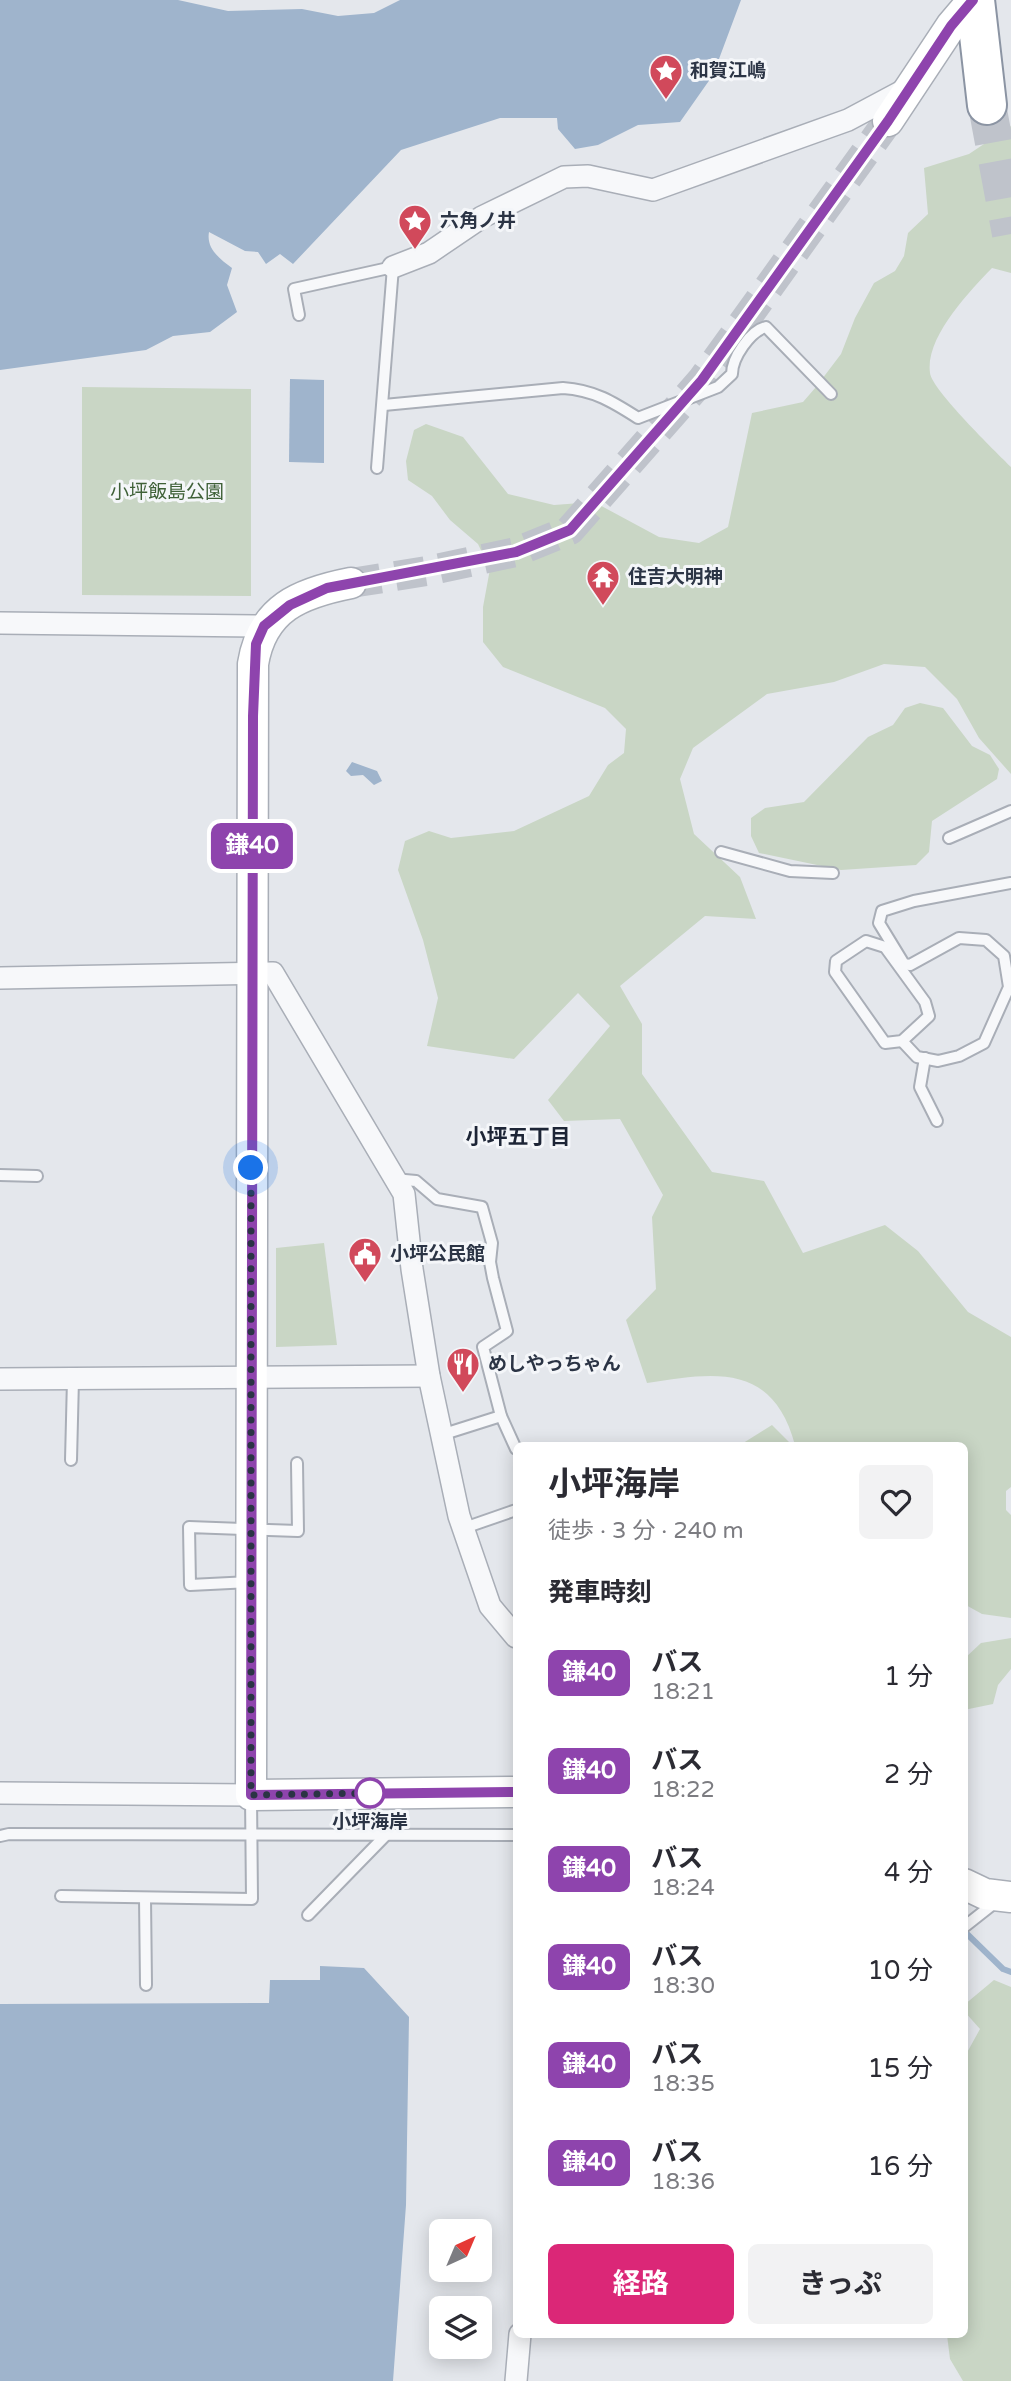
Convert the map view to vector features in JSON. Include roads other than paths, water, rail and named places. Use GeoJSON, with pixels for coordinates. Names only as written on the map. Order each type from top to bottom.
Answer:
{"type":"FeatureCollection","features":[{"type":"Feature","properties":{"kind":"highway"},"geometry":{"type":"LineString","coordinates":[[974,0],[987,105]]}},
{"type":"Feature","properties":{"kind":"street"},"geometry":{"type":"LineString","coordinates":[[888,121],[951,26],[974,0]]}},
{"type":"Feature","properties":{"kind":"street"},"geometry":{"type":"LineString","coordinates":[[393,267],[429,253],[482,217],[564,177],[587,176],[653,190],[848,120],[913,85]]}},
{"type":"Feature","properties":{"kind":"street"},"geometry":{"type":"LineString","coordinates":[[251,1795],[253,664],[264,626],[290,605],[316,591],[352,583]]}},
{"type":"Feature","properties":{"kind":"street"},"geometry":{"type":"LineString","coordinates":[[0,623],[264,626]]}},
{"type":"Feature","properties":{"kind":"street"},"geometry":{"type":"LineString","coordinates":[[0,978],[273,973],[404,1194],[412,1269],[429,1376],[459,1516],[483,1592],[490,1606],[513,1633]]}},
{"type":"Feature","properties":{"kind":"street"},"geometry":{"type":"LineString","coordinates":[[0,1379],[429,1376]]}},
{"type":"Feature","properties":{"kind":"street"},"geometry":{"type":"LineString","coordinates":[[0,1793],[251,1795],[513,1792]]}},
{"type":"Feature","properties":{"kind":"street"},"geometry":{"type":"LineString","coordinates":[[968,1886],[985,1894],[1006,1897]]}},
{"type":"Feature","properties":{"kind":"street"},"geometry":{"type":"LineString","coordinates":[[516,2381],[520,2338]]}},
{"type":"Feature","properties":{"kind":"lane"},"geometry":{"type":"LineString","coordinates":[[299,315],[294,289],[393,267],[377,468]]}},
{"type":"Feature","properties":{"kind":"lane"},"geometry":{"type":"LineString","coordinates":[[384,405],[574,389],[603,395],[638,418],[718,387],[732,374],[732,364],[745,345],[759,329],[766,327],[831,394]]}},
{"type":"Feature","properties":{"kind":"lane"},"geometry":{"type":"LineString","coordinates":[[949,838],[1011,811]]}},
{"type":"Feature","properties":{"kind":"lane"},"geometry":{"type":"LineString","coordinates":[[721,852],[790,871],[833,873]]}},
{"type":"Feature","properties":{"kind":"lane"},"geometry":{"type":"LineString","coordinates":[[902,1041],[917,1057],[938,1061],[959,1056],[984,1042],[1009,987],[1004,956],[986,940],[959,938],[910,965],[904,964],[879,923],[882,911],[914,901],[1011,883]]}},
{"type":"Feature","properties":{"kind":"lane"},"geometry":{"type":"LineString","coordinates":[[866,940],[886,947],[925,1002],[929,1016],[902,1041],[885,1043],[835,972],[836,961],[866,940]]}},
{"type":"Feature","properties":{"kind":"lane"},"geometry":{"type":"LineString","coordinates":[[925,1058],[920,1087],[937,1121]]}},
{"type":"Feature","properties":{"kind":"lane"},"geometry":{"type":"LineString","coordinates":[[0,1175],[37,1176]]}},
{"type":"Feature","properties":{"kind":"lane"},"geometry":{"type":"LineString","coordinates":[[394,1179],[416,1181],[437,1199],[482,1207],[492,1243],[490,1262],[493,1278],[507,1331],[483,1347],[501,1416],[513,1442]]}},
{"type":"Feature","properties":{"kind":"lane"},"geometry":{"type":"LineString","coordinates":[[71,1460],[73,1379]]}},
{"type":"Feature","properties":{"kind":"lane"},"geometry":{"type":"LineString","coordinates":[[441,1435],[501,1416]]}},
{"type":"Feature","properties":{"kind":"lane"},"geometry":{"type":"LineString","coordinates":[[250,1582],[190,1585],[189,1527],[298,1531],[298,1463]]}},
{"type":"Feature","properties":{"kind":"lane"},"geometry":{"type":"LineString","coordinates":[[470,1526],[513,1511]]}},
{"type":"Feature","properties":{"kind":"lane"},"geometry":{"type":"LineString","coordinates":[[61,1896],[252,1899],[251,1795]]}},
{"type":"Feature","properties":{"kind":"lane"},"geometry":{"type":"LineString","coordinates":[[0,1836],[513,1835]]}},
{"type":"Feature","properties":{"kind":"lane"},"geometry":{"type":"LineString","coordinates":[[308,1915],[385,1836]]}},
{"type":"Feature","properties":{"kind":"lane"},"geometry":{"type":"LineString","coordinates":[[968,1924],[1006,1897]]}},
{"type":"Feature","properties":{"kind":"lane"},"geometry":{"type":"LineString","coordinates":[[145,1898],[146,1985]]}},
{"type":"Feature","properties":{"kind":"water"},"geometry":{"type":"Polygon","coordinates":[[[0,0],[178,0],[228,11],[302,9],[338,16],[374,13],[400,0],[741,0],[713,75],[680,122],[638,125],[598,145],[575,149],[558,129],[557,118],[500,118],[401,150],[293,264],[280,254],[266,264],[258,252],[245,251],[209,232],[212,248],[232,268],[227,285],[237,312],[210,332],[173,336],[146,350],[0,370],[0,0]]]}},
{"type":"Feature","properties":{"kind":"water"},"geometry":{"type":"Polygon","coordinates":[[[290,379],[324,380],[324,463],[289,462],[290,379]]]}},
{"type":"Feature","properties":{"kind":"water"},"geometry":{"type":"Polygon","coordinates":[[[352,762],[377,771],[382,781],[374,785],[363,775],[351,776],[346,771],[352,762]]]}},
{"type":"Feature","properties":{"kind":"water"},"geometry":{"type":"Polygon","coordinates":[[[320,1966],[364,1968],[409,2017],[406,2205],[393,2381],[0,2381],[0,2004],[269,2003],[270,1980],[320,1980],[320,1966]]]}},
{"type":"Feature","properties":{"kind":"waterway"},"geometry":{"type":"LineString","coordinates":[[968,1935],[1003,1969],[1011,1972]]}},
{"type":"Feature","properties":{"kind":"tunnel"},"geometry":{"type":"LineString","coordinates":[[987,105],[1011,234]]}},
{"type":"Feature","properties":{"kind":"tunnel"},"geometry":{"type":"LineString","coordinates":[[351,583],[427,571],[516,552],[570,530],[702,380],[888,121]]}},
{"type":"Feature","properties":{"kind":"place","name":"和賀江嶋"},"geometry":{"type":"Point","coordinates":[666,101]}},
{"type":"Feature","properties":{"kind":"place","name":"六角ノ井"},"geometry":{"type":"Point","coordinates":[415,251]}},
{"type":"Feature","properties":{"kind":"place","name":"住吉大明神"},"geometry":{"type":"Point","coordinates":[603,607]}},
{"type":"Feature","properties":{"kind":"place","name":"小坪公民館"},"geometry":{"type":"Point","coordinates":[365,1284]}},
{"type":"Feature","properties":{"kind":"place","name":"めしやっちゃん"},"geometry":{"type":"Point","coordinates":[463,1394]}},
{"type":"Feature","properties":{"kind":"place","name":"小坪海岸"},"geometry":{"type":"Point","coordinates":[370,1793]}},
{"type":"Feature","properties":{"kind":"district","name":"小坪五丁目"},"geometry":{"type":"Point","coordinates":[518,1137]}},
{"type":"Feature","properties":{"kind":"park label","name":"小坪飯島公園"},"geometry":{"type":"Point","coordinates":[167,492]}}]}
